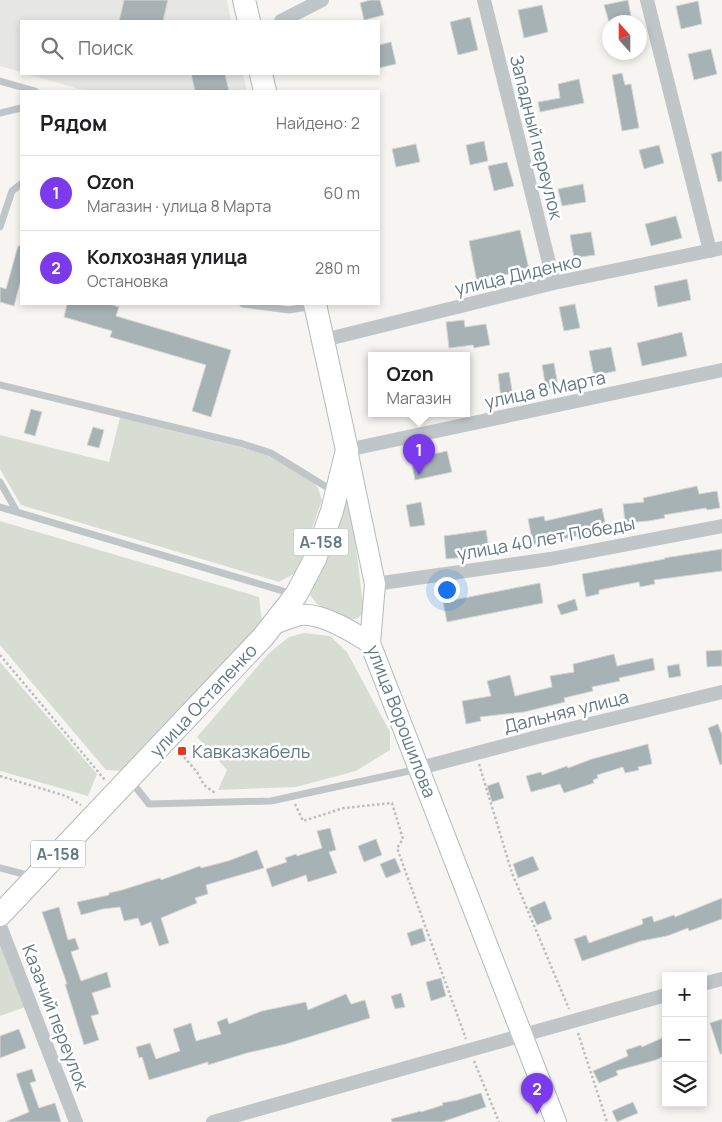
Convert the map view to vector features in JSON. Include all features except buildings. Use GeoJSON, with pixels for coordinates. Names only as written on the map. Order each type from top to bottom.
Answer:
{"type":"FeatureCollection","features":[{"type":"Feature","properties":{"kind":"main road"},"geometry":{"type":"LineString","coordinates":[[244,0],[249,20]]}},
{"type":"Feature","properties":{"kind":"main road"},"geometry":{"type":"LineString","coordinates":[[261,75],[265,90]]}},
{"type":"Feature","properties":{"kind":"main road","name":"улица Ворошилова"},"geometry":{"type":"LineString","coordinates":[[315,305],[375,584],[370,642],[556,1122]]}},
{"type":"Feature","properties":{"kind":"main road","name":"улица Остапенко"},"geometry":{"type":"LineString","coordinates":[[0,915],[274,624],[296,595],[315,559],[336,493],[347,450]]}},
{"type":"Feature","properties":{"kind":"main road"},"geometry":{"type":"LineString","coordinates":[[274,624],[301,615],[312,616],[348,629],[370,642]]}},
{"type":"Feature","properties":{"kind":"street"},"geometry":{"type":"LineString","coordinates":[[283,20],[322,0]]}},
{"type":"Feature","properties":{"kind":"street","name":"Западный переулок"},"geometry":{"type":"LineString","coordinates":[[484,0],[554,283]]}},
{"type":"Feature","properties":{"kind":"street"},"geometry":{"type":"LineString","coordinates":[[647,0],[716,250]]}},
{"type":"Feature","properties":{"kind":"street","name":"улица Диденко"},"geometry":{"type":"LineString","coordinates":[[324,340],[554,283],[716,250]]}},
{"type":"Feature","properties":{"kind":"street","name":"улица 8 Марта"},"geometry":{"type":"LineString","coordinates":[[347,450],[722,370]]}},
{"type":"Feature","properties":{"kind":"street","name":"улица 40 лет Победы"},"geometry":{"type":"LineString","coordinates":[[375,584],[550,559],[722,526]]}},
{"type":"Feature","properties":{"kind":"street","name":"Дальняя улица"},"geometry":{"type":"LineString","coordinates":[[420,768],[722,692]]}},
{"type":"Feature","properties":{"kind":"street","name":"Казачий переулок"},"geometry":{"type":"LineString","coordinates":[[0,926],[76,1122]]}},
{"type":"Feature","properties":{"kind":"street"},"geometry":{"type":"LineString","coordinates":[[707,983],[722,978]]}},
{"type":"Feature","properties":{"kind":"street"},"geometry":{"type":"LineString","coordinates":[[213,1122],[522,1037],[662,996]]}},
{"type":"Feature","properties":{"kind":"lane"},"geometry":{"type":"LineString","coordinates":[[0,82],[32,90]]}},
{"type":"Feature","properties":{"kind":"lane"},"geometry":{"type":"LineString","coordinates":[[0,113],[20,108]]}},
{"type":"Feature","properties":{"kind":"lane"},"geometry":{"type":"LineString","coordinates":[[0,228],[12,192],[20,184]]}},
{"type":"Feature","properties":{"kind":"lane"},"geometry":{"type":"LineString","coordinates":[[250,305],[288,310],[310,305]]}},
{"type":"Feature","properties":{"kind":"lane"},"geometry":{"type":"LineString","coordinates":[[0,385],[271,452],[336,493]]}},
{"type":"Feature","properties":{"kind":"lane"},"geometry":{"type":"LineString","coordinates":[[0,482],[17,512]]}},
{"type":"Feature","properties":{"kind":"lane"},"geometry":{"type":"LineString","coordinates":[[0,507],[296,595]]}},
{"type":"Feature","properties":{"kind":"lane"},"geometry":{"type":"LineString","coordinates":[[122,786],[149,804],[271,801],[420,768]]}},
{"type":"Feature","properties":{"kind":"lane"},"geometry":{"type":"LineString","coordinates":[[0,868],[36,877]]}},
{"type":"Feature","properties":{"kind":"path"},"geometry":{"type":"LineString","coordinates":[[0,655],[122,786]]}},
{"type":"Feature","properties":{"kind":"path"},"geometry":{"type":"LineString","coordinates":[[476,753],[512,873],[575,1021],[607,1122]]}},
{"type":"Feature","properties":{"kind":"path"},"geometry":{"type":"LineString","coordinates":[[184,757],[197,772],[204,785],[220,797]]}},
{"type":"Feature","properties":{"kind":"path"},"geometry":{"type":"LineString","coordinates":[[0,776],[66,796],[96,813]]}},
{"type":"Feature","properties":{"kind":"path"},"geometry":{"type":"LineString","coordinates":[[292,796],[303,821],[344,808],[392,803],[403,839],[398,848],[470,1051],[499,1122]]}},
{"type":"Feature","properties":{"kind":"shaded area"},"geometry":{"type":"Polygon","coordinates":[[[0,0],[227,0],[231,20],[20,20],[20,72],[0,66],[0,0]]]}},
{"type":"Feature","properties":{"kind":"shaded area"},"geometry":{"type":"Polygon","coordinates":[[[30,75],[243,75],[247,90],[83,90],[30,75]]]}},
{"type":"Feature","properties":{"kind":"shaded area"},"geometry":{"type":"Polygon","coordinates":[[[120,417],[263,453],[311,478],[318,488],[322,500],[297,572],[279,582],[21,505],[0,469],[0,435],[109,462],[120,417]]]}},
{"type":"Feature","properties":{"kind":"shaded area"},"geometry":{"type":"Polygon","coordinates":[[[345,501],[351,507],[364,612],[357,619],[346,619],[317,604],[310,595],[345,501]]]}},
{"type":"Feature","properties":{"kind":"shaded area"},"geometry":{"type":"Polygon","coordinates":[[[0,521],[259,597],[262,622],[124,771],[106,770],[0,645],[0,521]]]}},
{"type":"Feature","properties":{"kind":"shaded area"},"geometry":{"type":"Polygon","coordinates":[[[304,633],[330,636],[347,652],[390,732],[390,750],[356,771],[296,787],[218,790],[227,770],[197,737],[269,653],[289,637],[304,633]]]}},
{"type":"Feature","properties":{"kind":"shaded area"},"geometry":{"type":"Polygon","coordinates":[[[0,662],[97,774],[88,796],[0,771],[0,662]]]}},
{"type":"Feature","properties":{"kind":"shaded area"},"geometry":{"type":"Polygon","coordinates":[[[0,926],[31,1005],[0,1016],[0,926]]]}},
{"type":"Feature","properties":{"kind":"place","name":"Ozon"},"geometry":{"type":"Point","coordinates":[419,475]}},
{"type":"Feature","properties":{"kind":"place","name":"Кавказкабель"},"geometry":{"type":"Point","coordinates":[182,751]}},
{"type":"Feature","properties":{"kind":"place","name":"Колхозная улица"},"geometry":{"type":"Point","coordinates":[537,1114]}}]}
